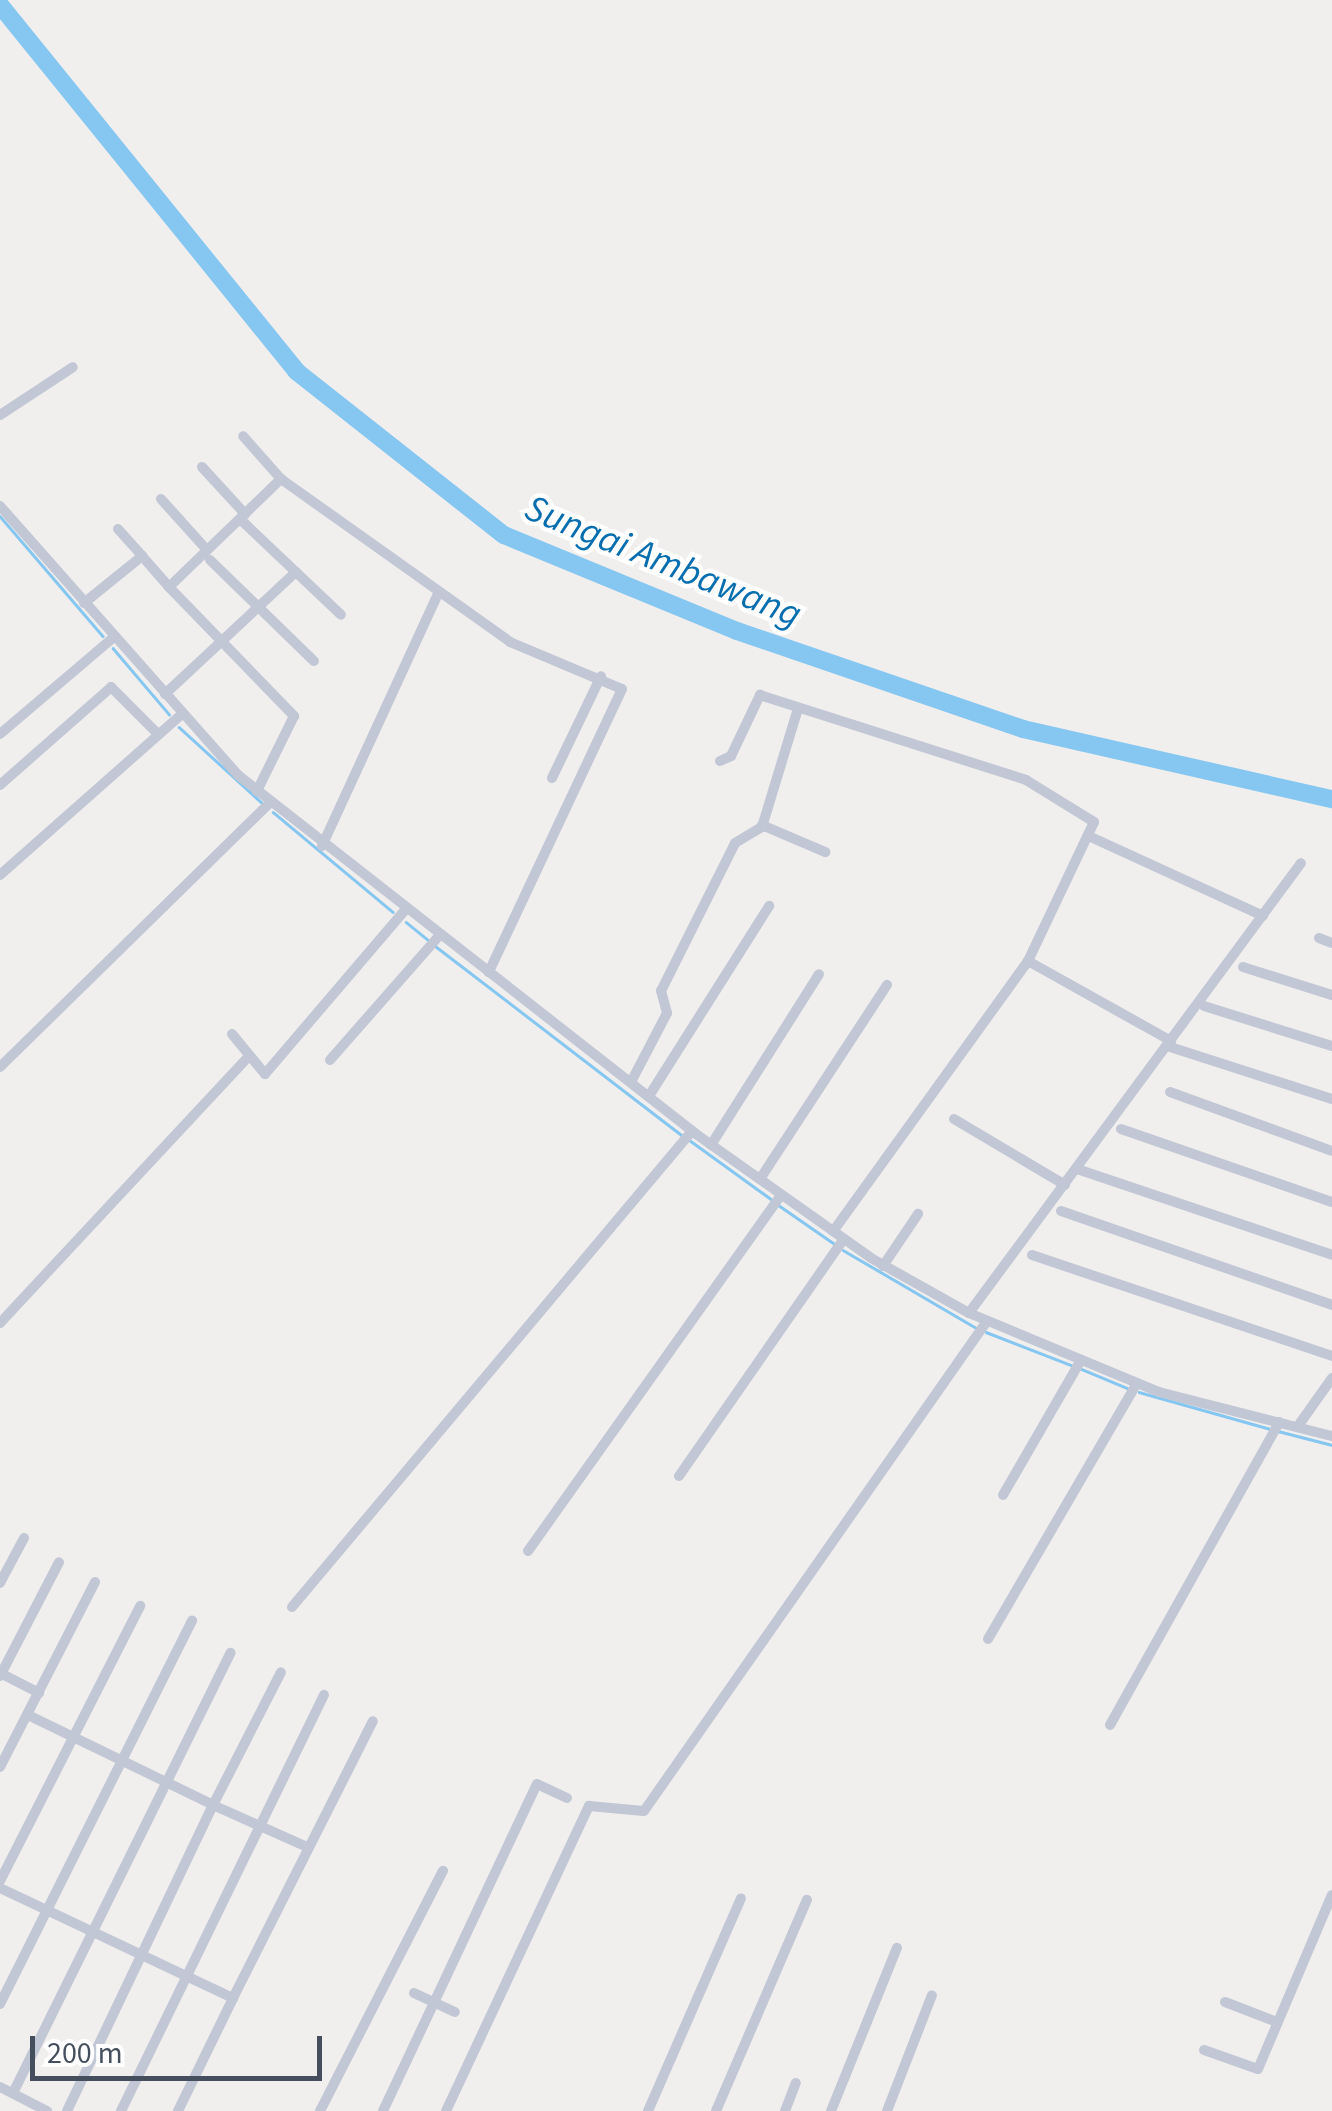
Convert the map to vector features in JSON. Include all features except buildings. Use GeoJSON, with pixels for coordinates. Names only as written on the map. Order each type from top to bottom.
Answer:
{"type":"FeatureCollection","features":[{"type":"Feature","properties":{"kind":"street"},"geometry":{"type":"LineString","coordinates":[[0,415],[73,367]]}},
{"type":"Feature","properties":{"kind":"street"},"geometry":{"type":"LineString","coordinates":[[244,436],[285,482],[438,594],[524,650],[601,676],[622,689],[489,972]]}},
{"type":"Feature","properties":{"kind":"street"},"geometry":{"type":"LineString","coordinates":[[202,467],[242,516],[341,615]]}},
{"type":"Feature","properties":{"kind":"street"},"geometry":{"type":"LineString","coordinates":[[169,587],[208,555],[242,516],[285,482]]}},
{"type":"Feature","properties":{"kind":"street"},"geometry":{"type":"LineString","coordinates":[[160,499],[258,608],[314,661]]}},
{"type":"Feature","properties":{"kind":"street"},"geometry":{"type":"LineString","coordinates":[[0,506],[182,714],[257,791],[322,846],[692,1131],[838,1235],[883,1266],[987,1322],[1137,1384],[1332,1436]]}},
{"type":"Feature","properties":{"kind":"street"},"geometry":{"type":"LineString","coordinates":[[118,529],[221,644],[294,716],[257,791]]}},
{"type":"Feature","properties":{"kind":"street"},"geometry":{"type":"LineString","coordinates":[[84,603],[142,556]]}},
{"type":"Feature","properties":{"kind":"street"},"geometry":{"type":"LineString","coordinates":[[165,694],[296,572]]}},
{"type":"Feature","properties":{"kind":"street"},"geometry":{"type":"LineString","coordinates":[[322,846],[438,594]]}},
{"type":"Feature","properties":{"kind":"street"},"geometry":{"type":"LineString","coordinates":[[0,734],[114,637]]}},
{"type":"Feature","properties":{"kind":"street"},"geometry":{"type":"LineString","coordinates":[[552,778],[601,676]]}},
{"type":"Feature","properties":{"kind":"street"},"geometry":{"type":"LineString","coordinates":[[0,784],[110,687],[158,734]]}},
{"type":"Feature","properties":{"kind":"street"},"geometry":{"type":"LineString","coordinates":[[678,1476],[838,1235],[1028,961],[1093,838],[1084,810],[1026,780],[755,697],[731,756],[720,761]]}},
{"type":"Feature","properties":{"kind":"street"},"geometry":{"type":"LineString","coordinates":[[631,1082],[667,1013],[661,990],[735,843],[762,825],[797,712]]}},
{"type":"Feature","properties":{"kind":"street"},"geometry":{"type":"LineString","coordinates":[[0,875],[182,714]]}},
{"type":"Feature","properties":{"kind":"street"},"geometry":{"type":"LineString","coordinates":[[0,1066],[271,802]]}},
{"type":"Feature","properties":{"kind":"street"},"geometry":{"type":"LineString","coordinates":[[762,825],[825,852]]}},
{"type":"Feature","properties":{"kind":"street"},"geometry":{"type":"LineString","coordinates":[[1093,838],[1263,916]]}},
{"type":"Feature","properties":{"kind":"street"},"geometry":{"type":"LineString","coordinates":[[970,1313],[1301,863]]}},
{"type":"Feature","properties":{"kind":"street"},"geometry":{"type":"LineString","coordinates":[[648,1096],[769,906]]}},
{"type":"Feature","properties":{"kind":"street"},"geometry":{"type":"LineString","coordinates":[[232,1034],[265,1074],[405,910]]}},
{"type":"Feature","properties":{"kind":"street"},"geometry":{"type":"LineString","coordinates":[[330,1060],[440,935]]}},
{"type":"Feature","properties":{"kind":"street"},"geometry":{"type":"LineString","coordinates":[[1320,938],[1332,942]]}},
{"type":"Feature","properties":{"kind":"street"},"geometry":{"type":"LineString","coordinates":[[1028,961],[1169,1044],[1332,1099]]}},
{"type":"Feature","properties":{"kind":"street"},"geometry":{"type":"LineString","coordinates":[[1243,967],[1332,995]]}},
{"type":"Feature","properties":{"kind":"street"},"geometry":{"type":"LineString","coordinates":[[711,1145],[819,974]]}},
{"type":"Feature","properties":{"kind":"street"},"geometry":{"type":"LineString","coordinates":[[760,1180],[887,985]]}},
{"type":"Feature","properties":{"kind":"street"},"geometry":{"type":"LineString","coordinates":[[1204,1006],[1332,1046]]}},
{"type":"Feature","properties":{"kind":"street"},"geometry":{"type":"LineString","coordinates":[[0,1323],[248,1058]]}},
{"type":"Feature","properties":{"kind":"street"},"geometry":{"type":"LineString","coordinates":[[1170,1092],[1332,1151]]}},
{"type":"Feature","properties":{"kind":"street"},"geometry":{"type":"LineString","coordinates":[[954,1120],[1064,1186]]}},
{"type":"Feature","properties":{"kind":"street"},"geometry":{"type":"LineString","coordinates":[[1121,1129],[1332,1202]]}},
{"type":"Feature","properties":{"kind":"street"},"geometry":{"type":"LineString","coordinates":[[292,1606],[692,1131]]}},
{"type":"Feature","properties":{"kind":"street"},"geometry":{"type":"LineString","coordinates":[[1077,1169],[1332,1254]]}},
{"type":"Feature","properties":{"kind":"street"},"geometry":{"type":"LineString","coordinates":[[528,1551],[781,1195]]}},
{"type":"Feature","properties":{"kind":"street"},"geometry":{"type":"LineString","coordinates":[[1061,1211],[1332,1305]]}},
{"type":"Feature","properties":{"kind":"street"},"geometry":{"type":"LineString","coordinates":[[883,1266],[918,1214]]}},
{"type":"Feature","properties":{"kind":"street"},"geometry":{"type":"LineString","coordinates":[[1032,1255],[1332,1356]]}},
{"type":"Feature","properties":{"kind":"street"},"geometry":{"type":"LineString","coordinates":[[446,2111],[589,1806],[644,1811],[987,1322]]}},
{"type":"Feature","properties":{"kind":"street"},"geometry":{"type":"LineString","coordinates":[[1003,1494],[1081,1360]]}},
{"type":"Feature","properties":{"kind":"street"},"geometry":{"type":"LineString","coordinates":[[1298,1426],[1332,1378]]}},
{"type":"Feature","properties":{"kind":"street"},"geometry":{"type":"LineString","coordinates":[[988,1639],[1137,1384]]}},
{"type":"Feature","properties":{"kind":"street"},"geometry":{"type":"LineString","coordinates":[[1110,1725],[1279,1422]]}},
{"type":"Feature","properties":{"kind":"street"},"geometry":{"type":"LineString","coordinates":[[0,1583],[24,1538]]}},
{"type":"Feature","properties":{"kind":"street"},"geometry":{"type":"LineString","coordinates":[[39,1693],[0,1675],[58,1562]]}},
{"type":"Feature","properties":{"kind":"street"},"geometry":{"type":"LineString","coordinates":[[0,1767],[95,1582]]}},
{"type":"Feature","properties":{"kind":"street"},"geometry":{"type":"LineString","coordinates":[[140,1606],[0,1884],[232,1998]]}},
{"type":"Feature","properties":{"kind":"street"},"geometry":{"type":"LineString","coordinates":[[0,2004],[192,1620]]}},
{"type":"Feature","properties":{"kind":"street"},"geometry":{"type":"LineString","coordinates":[[13,2094],[230,1653]]}},
{"type":"Feature","properties":{"kind":"street"},"geometry":{"type":"LineString","coordinates":[[66,2111],[136,1954],[280,1672]]}},
{"type":"Feature","properties":{"kind":"street"},"geometry":{"type":"LineString","coordinates":[[121,2111],[324,1696]]}},
{"type":"Feature","properties":{"kind":"street"},"geometry":{"type":"LineString","coordinates":[[28,1715],[165,1785],[307,1847]]}},
{"type":"Feature","properties":{"kind":"street"},"geometry":{"type":"LineString","coordinates":[[178,2111],[373,1721]]}},
{"type":"Feature","properties":{"kind":"street"},"geometry":{"type":"LineString","coordinates":[[383,2111],[537,1784],[567,1798]]}},
{"type":"Feature","properties":{"kind":"street"},"geometry":{"type":"LineString","coordinates":[[320,2111],[443,1872]]}},
{"type":"Feature","properties":{"kind":"street"},"geometry":{"type":"LineString","coordinates":[[1204,2050],[1255,2072],[1332,1895]]}},
{"type":"Feature","properties":{"kind":"street"},"geometry":{"type":"LineString","coordinates":[[648,2111],[741,1898]]}},
{"type":"Feature","properties":{"kind":"street"},"geometry":{"type":"LineString","coordinates":[[716,2111],[807,1900]]}},
{"type":"Feature","properties":{"kind":"street"},"geometry":{"type":"LineString","coordinates":[[830,2111],[897,1948]]}},
{"type":"Feature","properties":{"kind":"street"},"geometry":{"type":"LineString","coordinates":[[414,1993],[456,2012]]}},
{"type":"Feature","properties":{"kind":"street"},"geometry":{"type":"LineString","coordinates":[[887,2111],[932,1995]]}},
{"type":"Feature","properties":{"kind":"street"},"geometry":{"type":"LineString","coordinates":[[1225,2002],[1277,2022]]}},
{"type":"Feature","properties":{"kind":"street"},"geometry":{"type":"LineString","coordinates":[[785,2111],[796,2084]]}},
{"type":"Feature","properties":{"kind":"street"},"geometry":{"type":"LineString","coordinates":[[0,2087],[43,2110]]}},
{"type":"Feature","properties":{"kind":"waterway","name":"Sungai Ambawang"},"geometry":{"type":"LineString","coordinates":[[0,5],[296,371],[504,535],[737,631],[1023,729],[1332,799]]}},
{"type":"Feature","properties":{"kind":"waterway"},"geometry":{"type":"LineString","coordinates":[[0,516],[103,636]]}},
{"type":"Feature","properties":{"kind":"waterway"},"geometry":{"type":"LineString","coordinates":[[113,648],[169,714]]}},
{"type":"Feature","properties":{"kind":"waterway"},"geometry":{"type":"LineString","coordinates":[[179,727],[261,802]]}},
{"type":"Feature","properties":{"kind":"waterway"},"geometry":{"type":"LineString","coordinates":[[273,812],[393,912]]}},
{"type":"Feature","properties":{"kind":"waterway"},"geometry":{"type":"LineString","coordinates":[[406,922],[428,940]]}},
{"type":"Feature","properties":{"kind":"waterway"},"geometry":{"type":"LineString","coordinates":[[434,945],[682,1135]]}},
{"type":"Feature","properties":{"kind":"waterway"},"geometry":{"type":"LineString","coordinates":[[688,1139],[771,1199]]}},
{"type":"Feature","properties":{"kind":"waterway"},"geometry":{"type":"LineString","coordinates":[[777,1204],[836,1245]]}},
{"type":"Feature","properties":{"kind":"waterway"},"geometry":{"type":"LineString","coordinates":[[843,1250],[978,1329]]}},
{"type":"Feature","properties":{"kind":"waterway"},"geometry":{"type":"LineString","coordinates":[[986,1332],[1071,1365]]}},
{"type":"Feature","properties":{"kind":"waterway"},"geometry":{"type":"LineString","coordinates":[[1079,1368],[1127,1388]]}},
{"type":"Feature","properties":{"kind":"waterway"},"geometry":{"type":"LineString","coordinates":[[1139,1392],[1271,1429]]}},
{"type":"Feature","properties":{"kind":"waterway"},"geometry":{"type":"LineString","coordinates":[[1278,1431],[1332,1445]]}}]}
